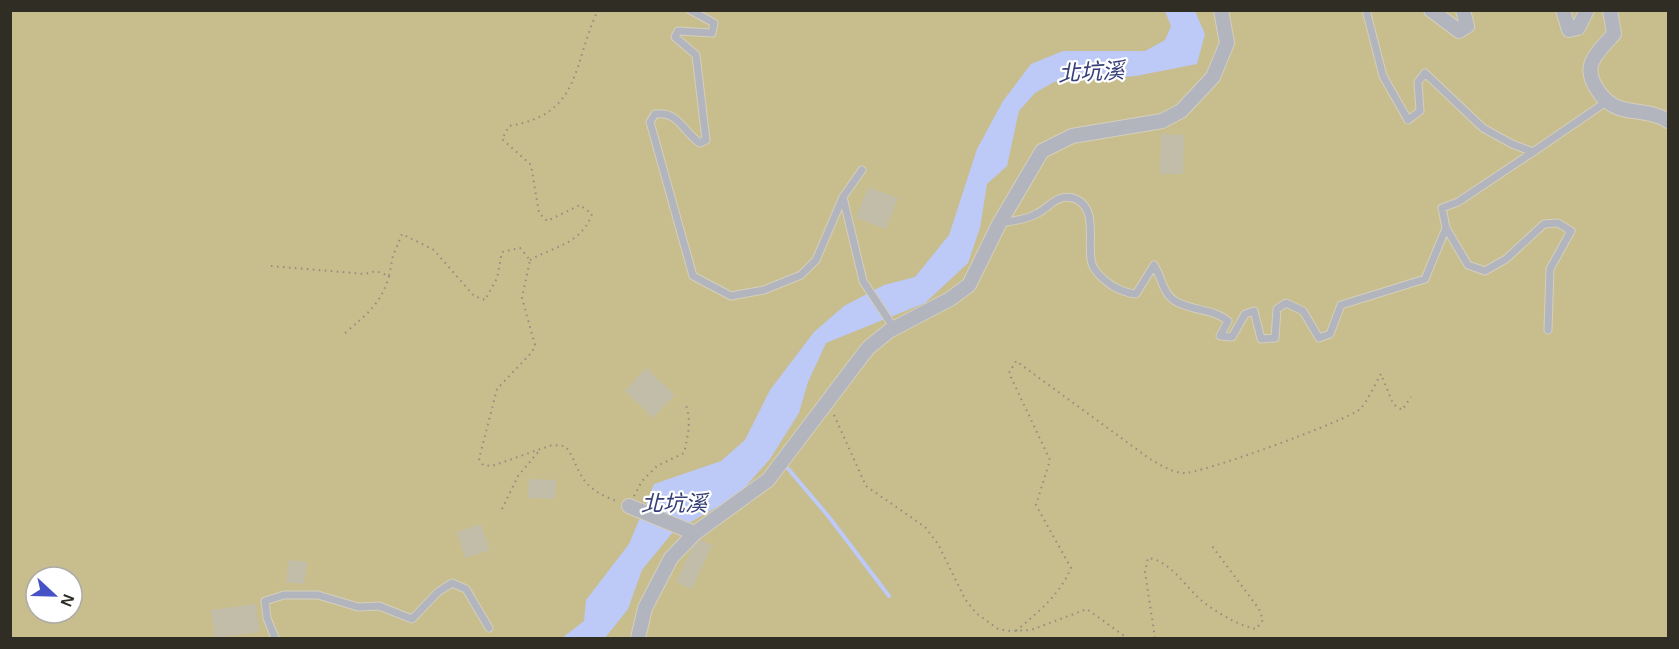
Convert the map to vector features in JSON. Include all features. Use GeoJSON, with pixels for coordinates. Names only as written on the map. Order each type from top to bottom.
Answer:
{"type":"FeatureCollection","features":[{"type":"Feature","properties":{"kind":"street"},"geometry":{"type":"LineString","coordinates":[[638,639],[645,608],[670,558],[695,533],[768,480],[868,348],[893,328],[950,299],[969,285],[999,224],[1042,151],[1055,142],[1072,136],[1162,121],[1181,111],[1213,77],[1227,43],[1221,10]]}},
{"type":"Feature","properties":{"kind":"street"},"geometry":{"type":"LineString","coordinates":[[1431,10],[1459,32],[1467,26],[1463,10]]}},
{"type":"Feature","properties":{"kind":"street"},"geometry":{"type":"LineString","coordinates":[[1563,10],[1569,30],[1578,28],[1587,10]]}},
{"type":"Feature","properties":{"kind":"street"},"geometry":{"type":"LineString","coordinates":[[1610,10],[1614,34],[1592,61],[1590,74],[1595,87],[1606,102],[1619,108],[1644,112],[1668,121]]}},
{"type":"Feature","properties":{"kind":"street"},"geometry":{"type":"LineString","coordinates":[[628,506],[694,533]]}},
{"type":"Feature","properties":{"kind":"lane"},"geometry":{"type":"LineString","coordinates":[[690,10],[714,23],[712,33],[678,31],[675,37],[696,55],[706,140],[700,143],[691,137],[675,117],[666,113],[656,114],[651,122],[693,276],[731,296],[765,290],[801,275],[816,260],[843,197],[862,170]]}},
{"type":"Feature","properties":{"kind":"lane"},"geometry":{"type":"LineString","coordinates":[[1366,10],[1383,76],[1408,120],[1420,111],[1419,82],[1425,73],[1483,128],[1512,144],[1533,152]]}},
{"type":"Feature","properties":{"kind":"lane"},"geometry":{"type":"LineString","coordinates":[[1548,330],[1550,269],[1570,231],[1558,223],[1544,224],[1506,259],[1485,272],[1468,265],[1446,228],[1442,208],[1458,202],[1606,102]]}},
{"type":"Feature","properties":{"kind":"lane"},"geometry":{"type":"LineString","coordinates":[[843,197],[855,237],[863,281],[893,328]]}},
{"type":"Feature","properties":{"kind":"lane"},"geometry":{"type":"LineString","coordinates":[[999,224],[1036,215],[1054,200],[1073,198],[1085,207],[1091,220],[1089,242],[1093,266],[1103,279],[1126,294],[1136,294],[1154,265],[1166,292],[1176,302],[1218,313],[1228,321],[1220,336],[1232,337],[1245,314],[1254,311],[1261,339],[1275,338],[1277,309],[1286,303],[1303,311],[1319,338],[1330,334],[1341,305],[1425,279],[1446,228]]}},
{"type":"Feature","properties":{"kind":"lane"},"geometry":{"type":"LineString","coordinates":[[275,639],[267,618],[265,601],[284,595],[318,595],[358,607],[379,606],[412,619],[438,592],[452,583],[466,589],[489,628]]}},
{"type":"Feature","properties":{"kind":"path"},"geometry":{"type":"LineString","coordinates":[[530,260],[574,240],[587,227],[592,214],[580,205],[547,221],[538,213],[531,165],[502,139],[509,126],[531,122],[556,108],[572,86],[598,10]]}},
{"type":"Feature","properties":{"kind":"path"},"geometry":{"type":"LineString","coordinates":[[345,333],[372,310],[384,295],[393,256],[402,234],[434,249],[474,296],[485,300],[497,278],[502,252],[520,248],[530,260]]}},
{"type":"Feature","properties":{"kind":"path"},"geometry":{"type":"LineString","coordinates":[[530,260],[522,298],[535,345],[532,352],[497,389],[479,459],[483,465],[492,466],[552,445],[565,446],[573,454],[581,478],[600,495],[628,506],[642,481],[657,466],[684,453],[689,434],[689,411],[685,403]]}},
{"type":"Feature","properties":{"kind":"path"},"geometry":{"type":"LineString","coordinates":[[271,266],[365,274],[376,272],[389,276]]}},
{"type":"Feature","properties":{"kind":"path"},"geometry":{"type":"LineString","coordinates":[[1016,631],[1048,604],[1065,583],[1071,568],[1036,505],[1050,460],[1009,373],[1016,361],[1150,459],[1166,468],[1184,473],[1205,470],[1272,446],[1359,410],[1381,374],[1393,404],[1402,410],[1411,397]]}},
{"type":"Feature","properties":{"kind":"path"},"geometry":{"type":"LineString","coordinates":[[828,401],[866,486],[925,527],[938,544],[965,599],[976,613],[998,629],[1016,631],[1031,630],[1087,609],[1127,639]]}},
{"type":"Feature","properties":{"kind":"path"},"geometry":{"type":"LineString","coordinates":[[502,509],[518,476],[541,449]]}},
{"type":"Feature","properties":{"kind":"path"},"geometry":{"type":"LineString","coordinates":[[1155,639],[1144,572],[1148,558],[1159,559],[1205,603],[1241,625],[1256,629],[1263,620],[1259,609],[1212,546]]}},
{"type":"Feature","properties":{"kind":"shaded area"},"geometry":{"type":"Polygon","coordinates":[[[10,11],[1668,11],[1668,638],[11,638],[10,11]]]}},
{"type":"Feature","properties":{"kind":"water","name":"北坑溪"},"geometry":{"type":"Polygon","coordinates":[[[1165,11],[1195,11],[1205,34],[1197,64],[1136,76],[1054,82],[1035,93],[1019,111],[1007,166],[987,184],[980,228],[968,263],[925,303],[826,343],[808,382],[799,413],[770,459],[738,495],[673,532],[642,570],[628,609],[605,638],[562,638],[584,621],[586,600],[629,544],[654,484],[721,461],[745,440],[770,390],[814,332],[844,306],[884,285],[915,277],[949,235],[977,149],[1003,101],[1031,64],[1063,51],[1145,51],[1165,40],[1171,26],[1165,11]]]}},
{"type":"Feature","properties":{"kind":"building"},"geometry":{"type":"Polygon","coordinates":[[[1161,134],[1184,135],[1183,174],[1160,174],[1161,134]]]}},
{"type":"Feature","properties":{"kind":"building"},"geometry":{"type":"Polygon","coordinates":[[[868,187],[898,198],[886,229],[856,218],[868,187]]]}},
{"type":"Feature","properties":{"kind":"building"},"geometry":{"type":"Polygon","coordinates":[[[646,368],[675,395],[653,418],[625,391],[646,368]]]}},
{"type":"Feature","properties":{"kind":"building"},"geometry":{"type":"Polygon","coordinates":[[[529,479],[556,480],[555,499],[528,498],[529,479]]]}},
{"type":"Feature","properties":{"kind":"building"},"geometry":{"type":"Polygon","coordinates":[[[481,524],[490,550],[465,558],[457,532],[481,524]]]}},
{"type":"Feature","properties":{"kind":"building"},"geometry":{"type":"Polygon","coordinates":[[[697,538],[712,545],[692,589],[676,582],[697,538]]]}},
{"type":"Feature","properties":{"kind":"building"},"geometry":{"type":"Polygon","coordinates":[[[289,560],[307,562],[304,584],[286,582],[289,560]]]}},
{"type":"Feature","properties":{"kind":"building"},"geometry":{"type":"Polygon","coordinates":[[[256,604],[259,632],[215,638],[211,610],[256,604]]]}},
{"type":"Feature","properties":{"kind":"waterway"},"geometry":{"type":"LineString","coordinates":[[785,465],[829,517],[889,596]]}}]}
